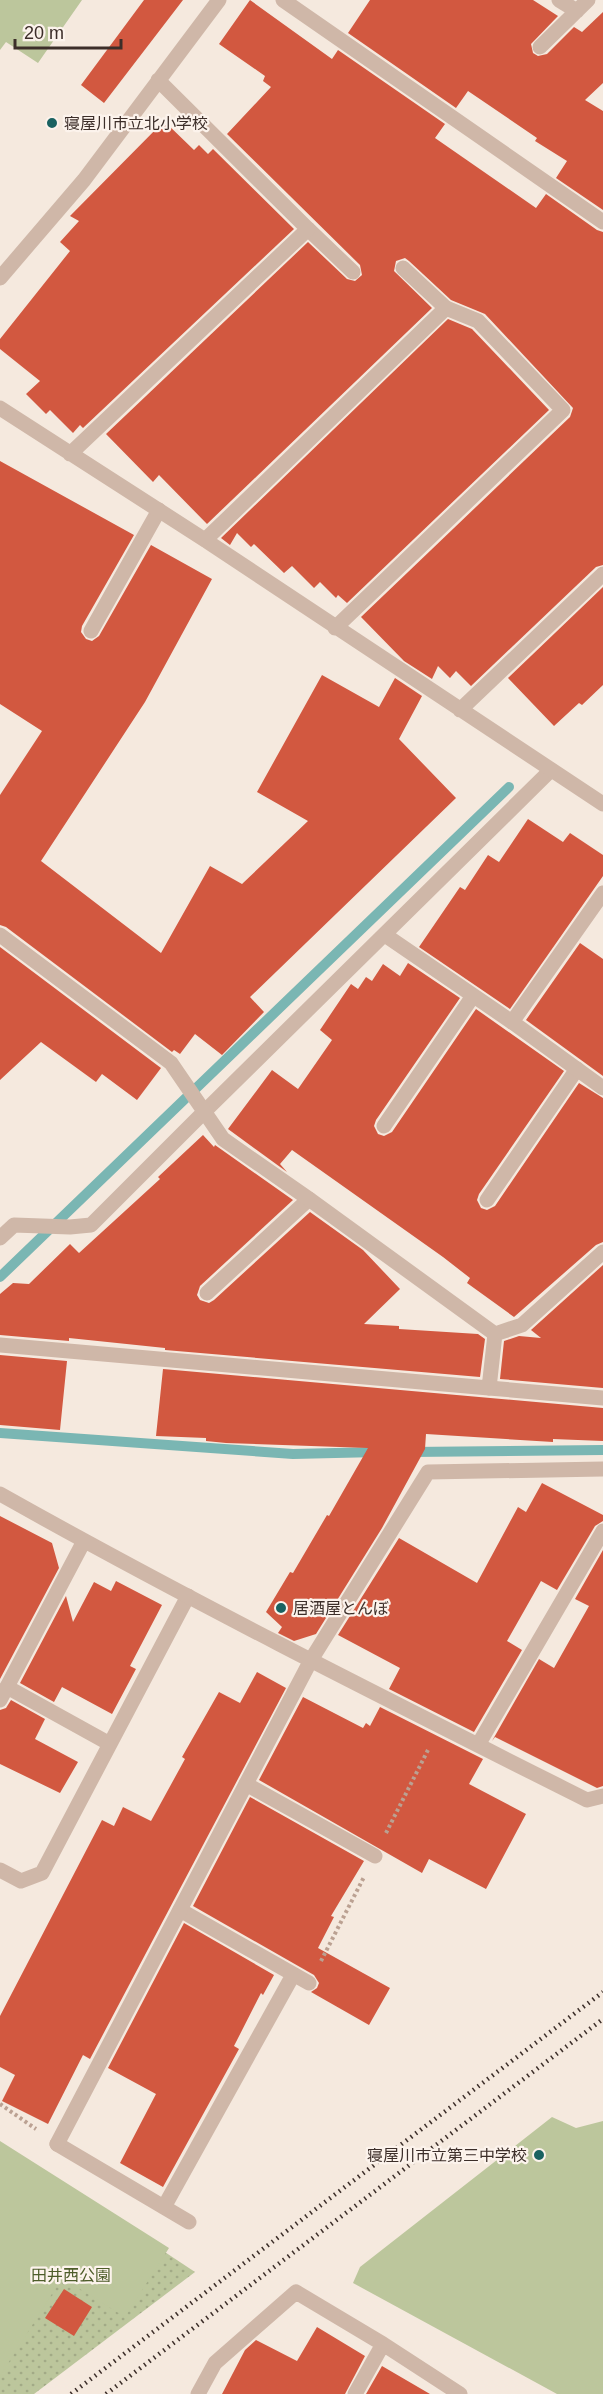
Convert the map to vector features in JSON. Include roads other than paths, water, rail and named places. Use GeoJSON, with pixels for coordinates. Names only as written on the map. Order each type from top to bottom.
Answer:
{"type":"FeatureCollection","features":[{"type":"Feature","properties":{"kind":"street"},"geometry":{"type":"LineString","coordinates":[[0,278],[84,180],[219,0]]}},
{"type":"Feature","properties":{"kind":"street"},"geometry":{"type":"LineString","coordinates":[[283,0],[603,222]]}},
{"type":"Feature","properties":{"kind":"street"},"geometry":{"type":"LineString","coordinates":[[559,0],[582,6]]}},
{"type":"Feature","properties":{"kind":"street"},"geometry":{"type":"LineString","coordinates":[[540,47],[582,6]]}},
{"type":"Feature","properties":{"kind":"street"},"geometry":{"type":"LineString","coordinates":[[158,80],[353,272]]}},
{"type":"Feature","properties":{"kind":"street"},"geometry":{"type":"LineString","coordinates":[[70,454],[308,229]]}},
{"type":"Feature","properties":{"kind":"street"},"geometry":{"type":"LineString","coordinates":[[335,628],[563,410],[478,321],[446,308],[403,268]]}},
{"type":"Feature","properties":{"kind":"street"},"geometry":{"type":"LineString","coordinates":[[205,540],[446,308]]}},
{"type":"Feature","properties":{"kind":"street"},"geometry":{"type":"LineString","coordinates":[[0,408],[205,540],[459,710],[602,801]]}},
{"type":"Feature","properties":{"kind":"street"},"geometry":{"type":"LineString","coordinates":[[91,631],[159,510]]}},
{"type":"Feature","properties":{"kind":"street"},"geometry":{"type":"LineString","coordinates":[[459,710],[603,574]]}},
{"type":"Feature","properties":{"kind":"street"},"geometry":{"type":"LineString","coordinates":[[0,1238],[14,1225],[70,1227],[91,1225],[200,1107],[385,935],[551,770]]}},
{"type":"Feature","properties":{"kind":"street"},"geometry":{"type":"LineString","coordinates":[[512,1022],[603,892]]}},
{"type":"Feature","properties":{"kind":"street"},"geometry":{"type":"LineString","coordinates":[[0,935],[171,1063],[223,1139],[495,1334]]}},
{"type":"Feature","properties":{"kind":"street"},"geometry":{"type":"LineString","coordinates":[[385,935],[603,1088]]}},
{"type":"Feature","properties":{"kind":"street"},"geometry":{"type":"LineString","coordinates":[[384,1126],[473,996]]}},
{"type":"Feature","properties":{"kind":"street"},"geometry":{"type":"LineString","coordinates":[[487,1200],[577,1069]]}},
{"type":"Feature","properties":{"kind":"street"},"geometry":{"type":"LineString","coordinates":[[207,1293],[309,1199]]}},
{"type":"Feature","properties":{"kind":"street"},"geometry":{"type":"LineString","coordinates":[[495,1334],[522,1325],[603,1252]]}},
{"type":"Feature","properties":{"kind":"street"},"geometry":{"type":"LineString","coordinates":[[489,1388],[495,1334]]}},
{"type":"Feature","properties":{"kind":"street"},"geometry":{"type":"LineString","coordinates":[[0,1345],[603,1398]]}},
{"type":"Feature","properties":{"kind":"street"},"geometry":{"type":"LineString","coordinates":[[189,2222],[57,2144],[310,1660],[428,1472],[603,1469]]}},
{"type":"Feature","properties":{"kind":"street"},"geometry":{"type":"LineString","coordinates":[[0,1494],[310,1660],[587,1800],[603,1796]]}},
{"type":"Feature","properties":{"kind":"street"},"geometry":{"type":"LineString","coordinates":[[478,1745],[603,1531]]}},
{"type":"Feature","properties":{"kind":"street"},"geometry":{"type":"LineString","coordinates":[[84,1541],[3,1693],[110,1744]]}},
{"type":"Feature","properties":{"kind":"street"},"geometry":{"type":"LineString","coordinates":[[0,1870],[21,1881],[42,1873],[188,1596]]}},
{"type":"Feature","properties":{"kind":"street"},"geometry":{"type":"LineString","coordinates":[[246,1784],[375,1856]]}},
{"type":"Feature","properties":{"kind":"street"},"geometry":{"type":"LineString","coordinates":[[180,1910],[309,1983]]}},
{"type":"Feature","properties":{"kind":"street"},"geometry":{"type":"LineString","coordinates":[[164,2208],[293,1975]]}},
{"type":"Feature","properties":{"kind":"street"},"geometry":{"type":"LineString","coordinates":[[198,2394],[216,2363],[296,2292],[460,2394]]}},
{"type":"Feature","properties":{"kind":"street"},"geometry":{"type":"LineString","coordinates":[[355,2394],[383,2344]]}},
{"type":"Feature","properties":{"kind":"waterway"},"geometry":{"type":"LineString","coordinates":[[0,1277],[509,787]]}},
{"type":"Feature","properties":{"kind":"waterway"},"geometry":{"type":"LineString","coordinates":[[0,1433],[293,1454],[378,1452]]}},
{"type":"Feature","properties":{"kind":"waterway"},"geometry":{"type":"LineString","coordinates":[[411,1452],[603,1450]]}},
{"type":"Feature","properties":{"kind":"railway"},"geometry":{"type":"LineString","coordinates":[[71,2394],[603,1992]]}},
{"type":"Feature","properties":{"kind":"railway"},"geometry":{"type":"LineString","coordinates":[[106,2394],[603,2019]]}},
{"type":"Feature","properties":{"kind":"place","name":"寝屋川市立北小学校"},"geometry":{"type":"Point","coordinates":[52,123]}},
{"type":"Feature","properties":{"kind":"place","name":"居酒屋とんぼ"},"geometry":{"type":"Point","coordinates":[281,1608]}},
{"type":"Feature","properties":{"kind":"place","name":"寝屋川市立第三中学校"},"geometry":{"type":"Point","coordinates":[539,2155]}},
{"type":"Feature","properties":{"kind":"park label","name":"田井西公園"},"geometry":{"type":"Point","coordinates":[71,2275]}}]}
